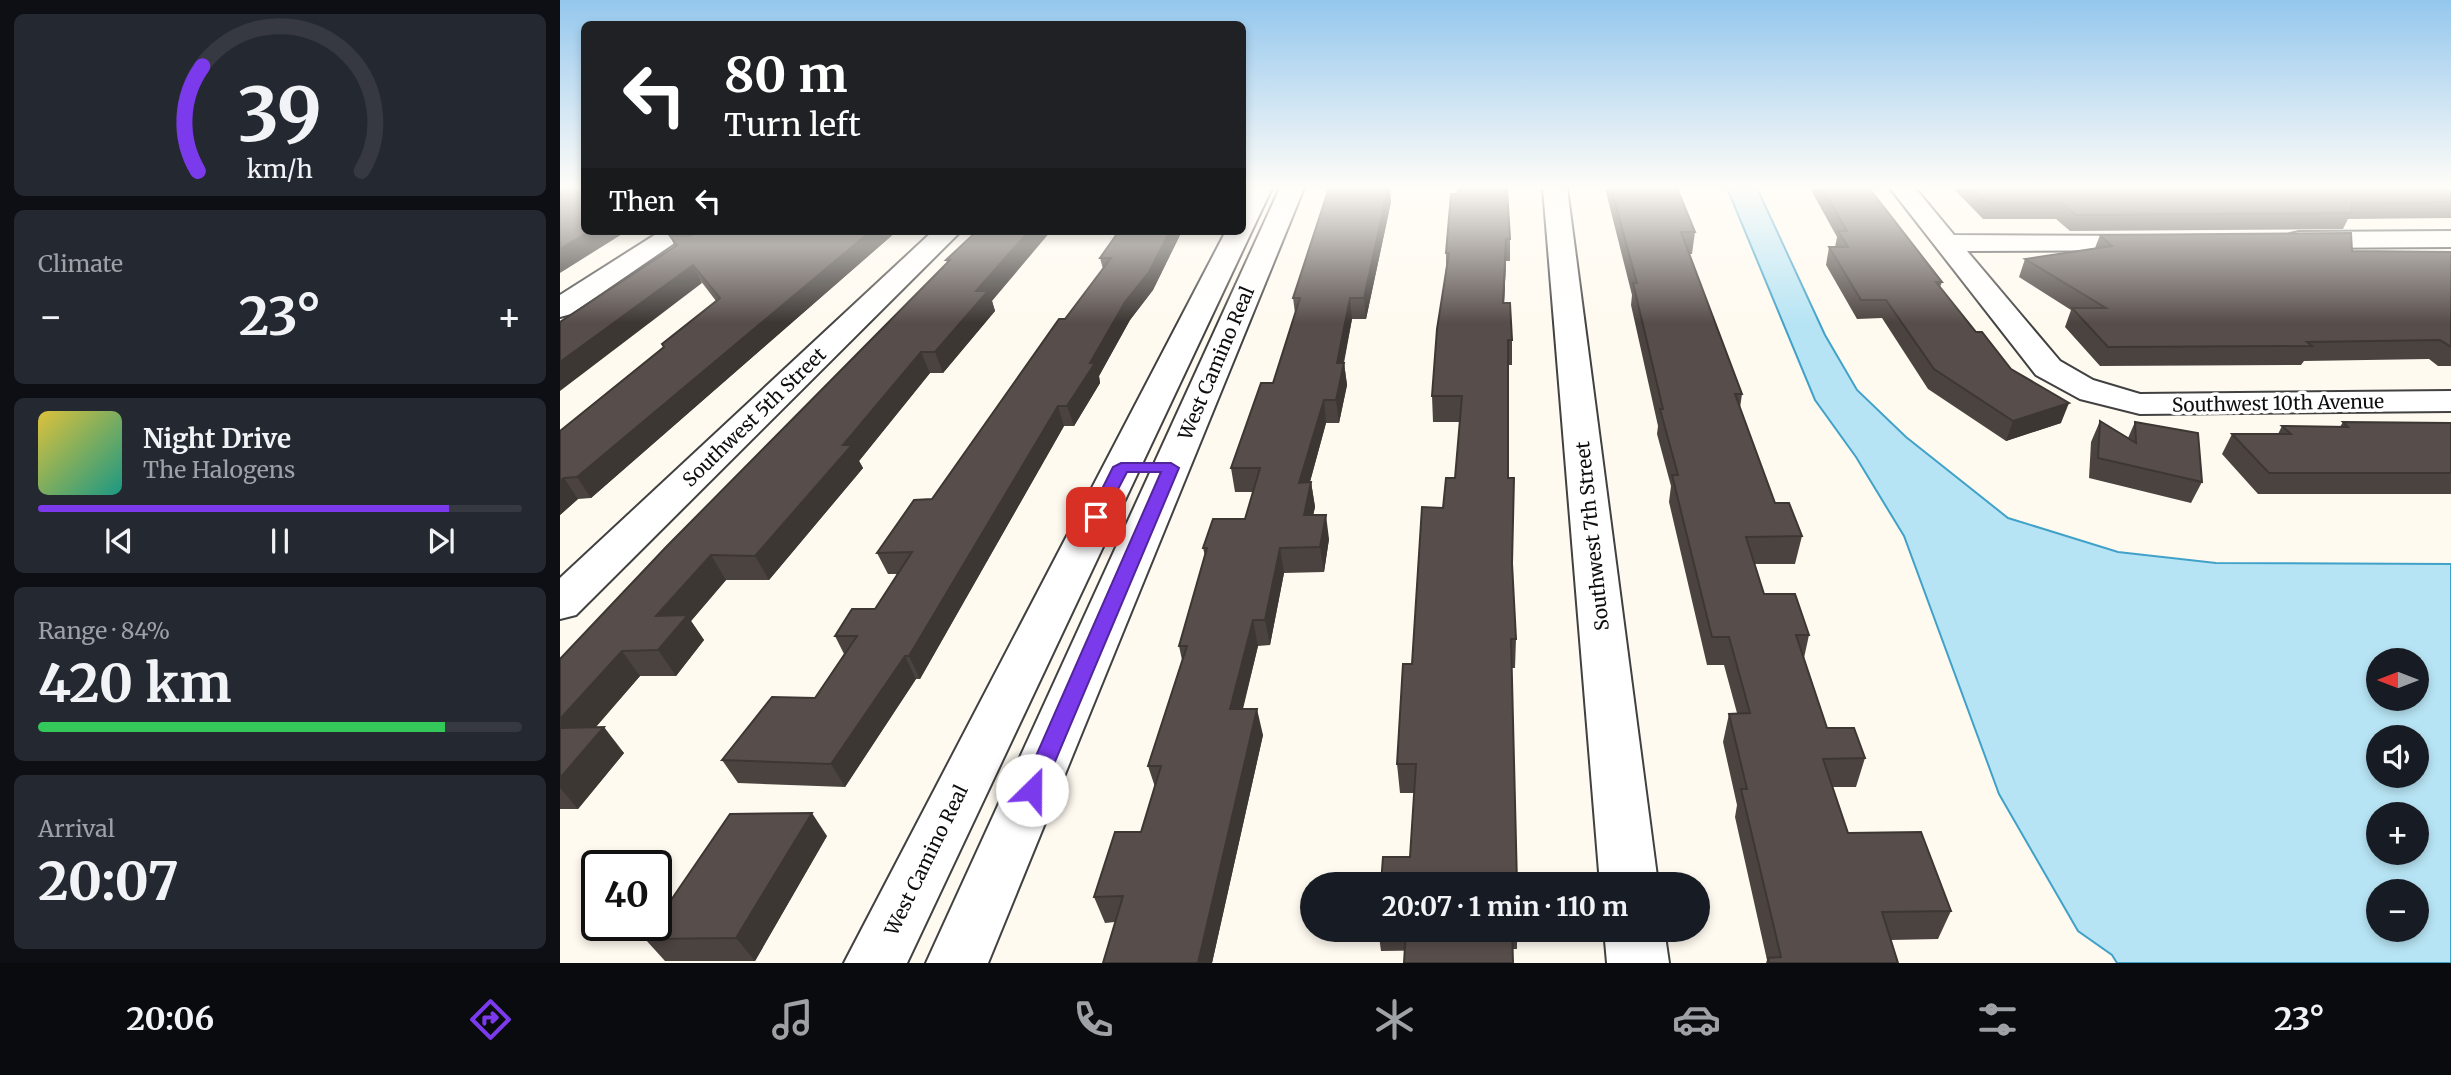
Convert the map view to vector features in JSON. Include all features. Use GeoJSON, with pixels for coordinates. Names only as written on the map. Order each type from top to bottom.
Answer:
{"type":"FeatureCollection","features":[{"type":"Feature","properties":{"kind":"street","name":"West Camino Real"},"geometry":{"type":"LineString","coordinates":[[957,963],[1273,233]]}},
{"type":"Feature","properties":{"kind":"street","name":"Southwest 7th Street"},"geometry":{"type":"LineString","coordinates":[[1560,233],[1628,872]]}},
{"type":"Feature","properties":{"kind":"street","name":"Southwest 10th Avenue"},"geometry":{"type":"LineString","coordinates":[[1939,233],[2048,368],[2070,384],[2106,398],[2140,404],[2451,401]]}},
{"type":"Feature","properties":{"kind":"street"},"geometry":{"type":"LineString","coordinates":[[560,308],[673,235]]}},
{"type":"Feature","properties":{"kind":"street","name":"Southwest 5th Street"},"geometry":{"type":"LineString","coordinates":[[560,604],[944,235]]}},
{"type":"Feature","properties":{"kind":"street","name":"West Camino Real"},"geometry":{"type":"LineString","coordinates":[[875,963],[1237,235]]}},
{"type":"Feature","properties":{"kind":"street"},"geometry":{"type":"LineString","coordinates":[[2269,241],[2451,239]]}},
{"type":"Feature","properties":{"kind":"street"},"geometry":{"type":"LineString","coordinates":[[1947,243],[2171,242]]}},
{"type":"Feature","properties":{"kind":"street"},"geometry":{"type":"LineString","coordinates":[[1121,467],[1171,468]]}},
{"type":"Feature","properties":{"kind":"street"},"geometry":{"type":"LineString","coordinates":[[1636,942],[1638,963]]}},
{"type":"Feature","properties":{"kind":"water"},"geometry":{"type":"Polygon","coordinates":[[[1746,233],[1778,233],[1825,335],[1857,390],[1906,437],[2008,518],[2118,552],[2216,563],[2451,564],[2451,963],[2117,963],[2112,955],[2078,931],[1999,794],[1904,536],[1856,457],[1815,400],[1746,233]]]}},
{"type":"Feature","properties":{"kind":"building"},"geometry":{"type":"Polygon","coordinates":[[[560,233],[583,235],[560,249],[560,233]]]}},
{"type":"Feature","properties":{"kind":"building"},"geometry":{"type":"Polygon","coordinates":[[[1314,233],[1378,233],[1364,298],[1350,298],[1337,363],[1344,363],[1336,400],[1324,400],[1299,483],[1311,482],[1304,515],[1326,515],[1320,547],[1280,548],[1265,620],[1253,620],[1230,709],[1257,709],[1198,963],[1103,963],[1123,896],[1094,897],[1115,832],[1141,832],[1161,766],[1148,766],[1187,646],[1179,646],[1207,548],[1203,548],[1213,519],[1245,519],[1260,468],[1231,468],[1261,383],[1273,383],[1300,298],[1293,298],[1314,233]]]}},
{"type":"Feature","properties":{"kind":"building"},"geometry":{"type":"Polygon","coordinates":[[[1448,233],[1510,233],[1510,239],[1506,239],[1503,303],[1510,303],[1512,340],[1508,340],[1508,478],[1514,478],[1512,563],[1516,639],[1511,639],[1517,872],[1382,872],[1383,857],[1410,857],[1416,764],[1397,764],[1403,664],[1412,664],[1422,507],[1443,508],[1446,478],[1455,478],[1462,396],[1432,396],[1437,329],[1449,253],[1446,253],[1448,233]]]}},
{"type":"Feature","properties":{"kind":"building"},"geometry":{"type":"Polygon","coordinates":[[[1623,233],[1681,233],[1742,394],[1735,394],[1775,503],[1789,503],[1802,536],[1746,537],[1764,594],[1795,594],[1809,635],[1796,635],[1827,728],[1854,728],[1865,758],[1823,759],[1848,833],[1921,832],[1951,911],[1882,912],[1898,963],[1769,963],[1768,958],[1781,957],[1741,789],[1747,789],[1729,714],[1750,713],[1729,637],[1712,637],[1672,475],[1678,475],[1660,409],[1663,409],[1633,283],[1637,283],[1623,233]]]}},
{"type":"Feature","properties":{"kind":"building"},"geometry":{"type":"Polygon","coordinates":[[[1839,233],[1904,233],[1942,282],[1936,282],[1976,332],[1982,332],[2011,369],[2069,403],[2013,421],[1934,369],[1886,300],[1861,300],[1829,247],[1848,247],[1839,233]]]}},
{"type":"Feature","properties":{"kind":"building"},"geometry":{"type":"Polygon","coordinates":[[[2351,233],[2352,251],[2451,252],[2451,347],[2440,340],[2307,342],[2312,346],[2108,347],[2072,308],[2106,308],[2025,259],[2112,246],[2100,235],[2351,233]]]}},
{"type":"Feature","properties":{"kind":"building"},"geometry":{"type":"Polygon","coordinates":[[[866,235],[577,477],[560,481],[560,431],[720,298],[693,265],[560,362],[560,322],[677,245],[670,236],[866,235]]]}},
{"type":"Feature","properties":{"kind":"building"},"geometry":{"type":"Polygon","coordinates":[[[973,235],[1025,235],[976,291],[988,291],[935,352],[921,352],[843,445],[852,445],[755,556],[711,555],[656,616],[688,615],[658,650],[622,651],[560,719],[560,659],[667,546],[950,260],[946,260],[973,235]]]}},
{"type":"Feature","properties":{"kind":"building"},"geometry":{"type":"Polygon","coordinates":[[[1116,235],[1168,235],[1149,272],[1125,302],[1090,363],[1095,363],[1067,406],[1058,406],[909,656],[905,656],[831,764],[722,760],[772,697],[815,698],[857,636],[835,636],[852,609],[875,609],[912,552],[877,553],[914,500],[932,499],[1059,319],[1065,319],[1111,258],[1100,258],[1116,235]]]}},
{"type":"Feature","properties":{"kind":"building"},"geometry":{"type":"Polygon","coordinates":[[[2100,421],[2136,443],[2135,422],[2198,433],[2202,482],[2098,458],[2100,421]]]}},
{"type":"Feature","properties":{"kind":"building"},"geometry":{"type":"Polygon","coordinates":[[[2343,422],[2451,423],[2451,473],[2269,473],[2232,434],[2291,434],[2282,426],[2348,427],[2343,422]]]}},
{"type":"Feature","properties":{"kind":"building"},"geometry":{"type":"Polygon","coordinates":[[[604,727],[560,778],[560,728],[604,727]]]}},
{"type":"Feature","properties":{"kind":"building"},"geometry":{"type":"Polygon","coordinates":[[[812,813],[736,938],[672,939],[672,899],[730,814],[812,813]]]}},
{"type":"Feature","properties":{"kind":"building"},"geometry":{"type":"Polygon","coordinates":[[[1405,942],[1512,942],[1513,963],[1404,963],[1405,942]]]}},
{"type":"Feature","properties":{"kind":"route"},"geometry":{"type":"LineString","coordinates":[[1032,790],[1171,468],[1121,467],[1096,517]]}}]}
